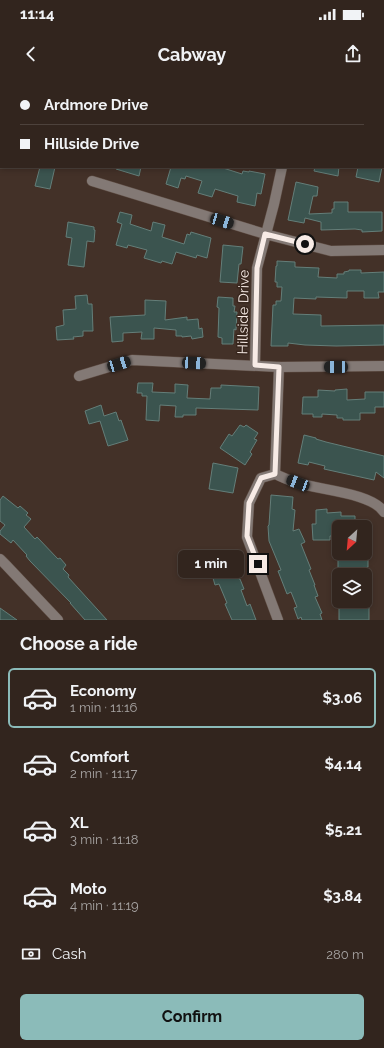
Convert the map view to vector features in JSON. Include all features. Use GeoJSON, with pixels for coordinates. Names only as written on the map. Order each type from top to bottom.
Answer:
{"type":"FeatureCollection","features":[{"type":"Feature","properties":{"kind":"street","name":"Hillside Drive"},"geometry":{"type":"LineString","coordinates":[[255,365],[257,268],[282,168]]}},
{"type":"Feature","properties":{"kind":"street"},"geometry":{"type":"LineString","coordinates":[[92,181],[265,234],[331,251],[384,250]]}},
{"type":"Feature","properties":{"kind":"street"},"geometry":{"type":"LineString","coordinates":[[79,376],[132,360],[279,367],[384,366]]}},
{"type":"Feature","properties":{"kind":"street"},"geometry":{"type":"LineString","coordinates":[[275,474],[279,367]]}},
{"type":"Feature","properties":{"kind":"street"},"geometry":{"type":"LineString","coordinates":[[278,620],[247,536],[249,503],[261,478],[275,474],[298,483],[366,499],[380,506],[384,512]]}},
{"type":"Feature","properties":{"kind":"street"},"geometry":{"type":"LineString","coordinates":[[0,559],[58,620]]}},
{"type":"Feature","properties":{"kind":"building"},"geometry":{"type":"Polygon","coordinates":[[[40,168],[55,168],[50,189],[35,186],[40,168]]]}},
{"type":"Feature","properties":{"kind":"building"},"geometry":{"type":"Polygon","coordinates":[[[116,168],[141,168],[139,176],[116,168]]]}},
{"type":"Feature","properties":{"kind":"building"},"geometry":{"type":"Polygon","coordinates":[[[171,168],[223,168],[242,174],[243,171],[249,171],[265,174],[261,194],[257,193],[255,206],[237,202],[238,196],[215,189],[212,197],[198,193],[202,181],[186,176],[185,179],[181,178],[178,188],[166,184],[171,168]]]}},
{"type":"Feature","properties":{"kind":"building"},"geometry":{"type":"Polygon","coordinates":[[[315,168],[339,168],[338,176],[314,171],[315,168]]]}},
{"type":"Feature","properties":{"kind":"building"},"geometry":{"type":"Polygon","coordinates":[[[358,168],[382,168],[379,182],[356,177],[358,168]]]}},
{"type":"Feature","properties":{"kind":"building"},"geometry":{"type":"Polygon","coordinates":[[[296,182],[318,187],[317,196],[313,196],[309,214],[332,213],[332,209],[334,209],[334,202],[348,202],[348,212],[382,212],[382,231],[362,232],[362,230],[355,229],[321,230],[321,222],[305,218],[304,223],[288,220],[296,182]]]}},
{"type":"Feature","properties":{"kind":"building"},"geometry":{"type":"Polygon","coordinates":[[[120,212],[132,215],[130,224],[151,231],[153,222],[165,225],[162,237],[184,244],[187,234],[190,235],[191,232],[211,238],[207,258],[197,255],[196,258],[176,252],[172,264],[162,261],[161,263],[144,258],[147,250],[128,245],[127,248],[116,245],[122,224],[117,222],[120,212]]]}},
{"type":"Feature","properties":{"kind":"building"},"geometry":{"type":"Polygon","coordinates":[[[68,222],[94,227],[94,242],[87,241],[84,267],[68,265],[72,238],[66,237],[68,222]]]}},
{"type":"Feature","properties":{"kind":"building"},"geometry":{"type":"Polygon","coordinates":[[[223,245],[243,247],[237,283],[220,282],[223,245]]]}},
{"type":"Feature","properties":{"kind":"building"},"geometry":{"type":"Polygon","coordinates":[[[277,261],[295,262],[295,267],[319,268],[318,277],[337,278],[337,274],[344,274],[344,272],[349,270],[361,270],[361,273],[384,272],[384,292],[378,292],[379,298],[364,298],[364,291],[347,291],[347,298],[294,298],[293,314],[321,315],[321,326],[384,325],[384,345],[336,346],[288,343],[288,346],[271,346],[273,305],[276,305],[276,301],[281,301],[282,287],[277,287],[277,282],[275,282],[277,261]]]}},
{"type":"Feature","properties":{"kind":"building"},"geometry":{"type":"Polygon","coordinates":[[[87,295],[88,304],[92,304],[93,331],[83,331],[83,336],[73,337],[74,339],[57,340],[56,327],[64,325],[63,310],[76,309],[75,296],[87,295]]]}},
{"type":"Feature","properties":{"kind":"building"},"geometry":{"type":"Polygon","coordinates":[[[218,297],[233,298],[233,306],[235,306],[234,312],[237,312],[236,330],[234,329],[233,344],[222,344],[222,338],[218,337],[218,297]]]}},
{"type":"Feature","properties":{"kind":"building"},"geometry":{"type":"Polygon","coordinates":[[[145,300],[166,301],[165,320],[187,317],[187,320],[198,319],[199,329],[202,328],[203,337],[192,339],[191,336],[176,336],[176,330],[154,328],[154,339],[141,339],[142,332],[123,333],[123,341],[112,342],[110,317],[145,315],[145,300]]]}},
{"type":"Feature","properties":{"kind":"building"},"geometry":{"type":"Polygon","coordinates":[[[138,383],[153,383],[152,392],[175,393],[175,384],[188,385],[187,398],[210,399],[211,388],[221,388],[221,385],[259,387],[258,410],[196,408],[196,415],[183,415],[183,417],[175,417],[176,406],[160,405],[159,421],[146,420],[147,396],[142,396],[142,393],[137,393],[138,383]]]}},
{"type":"Feature","properties":{"kind":"building"},"geometry":{"type":"Polygon","coordinates":[[[347,389],[347,400],[365,399],[365,392],[384,392],[384,407],[375,407],[375,413],[360,413],[360,420],[343,420],[343,418],[337,418],[337,415],[322,414],[322,417],[313,417],[313,414],[302,414],[303,397],[318,397],[318,390],[335,391],[347,389]]]}},
{"type":"Feature","properties":{"kind":"building"},"geometry":{"type":"Polygon","coordinates":[[[101,405],[104,416],[116,412],[119,421],[121,420],[128,440],[108,446],[100,421],[89,424],[85,411],[101,405]]]}},
{"type":"Feature","properties":{"kind":"building"},"geometry":{"type":"Polygon","coordinates":[[[240,425],[244,427],[246,425],[258,433],[254,439],[257,440],[250,452],[252,454],[245,465],[220,448],[229,434],[232,436],[240,425]]]}},
{"type":"Feature","properties":{"kind":"building"},"geometry":{"type":"Polygon","coordinates":[[[304,435],[384,456],[384,478],[376,472],[374,480],[324,469],[325,466],[309,462],[308,465],[298,463],[304,435]]]}},
{"type":"Feature","properties":{"kind":"building"},"geometry":{"type":"Polygon","coordinates":[[[213,463],[238,468],[233,493],[209,489],[213,463]]]}},
{"type":"Feature","properties":{"kind":"building"},"geometry":{"type":"Polygon","coordinates":[[[271,495],[293,497],[292,509],[295,510],[293,531],[299,529],[305,542],[301,544],[311,569],[309,570],[318,596],[315,597],[322,613],[320,614],[322,620],[302,620],[301,617],[298,619],[294,608],[297,607],[291,592],[287,594],[278,571],[281,570],[269,541],[268,526],[271,495]]]}},
{"type":"Feature","properties":{"kind":"building"},"geometry":{"type":"Polygon","coordinates":[[[3,496],[18,508],[20,506],[28,513],[26,515],[31,519],[24,527],[35,539],[37,537],[58,559],[60,558],[66,565],[63,569],[69,575],[68,577],[107,620],[85,620],[71,603],[30,561],[26,556],[27,555],[13,540],[11,543],[0,534],[0,531],[5,525],[0,521],[0,500],[3,496]]]}},
{"type":"Feature","properties":{"kind":"building"},"geometry":{"type":"Polygon","coordinates":[[[327,509],[327,513],[341,512],[341,516],[355,516],[355,520],[332,520],[332,536],[330,536],[330,540],[313,540],[312,524],[316,524],[316,510],[327,509]]]}},
{"type":"Feature","properties":{"kind":"building"},"geometry":{"type":"Polygon","coordinates":[[[230,552],[244,589],[241,590],[247,606],[250,604],[256,620],[232,620],[219,584],[215,585],[211,571],[213,571],[210,559],[230,552]]]}},
{"type":"Feature","properties":{"kind":"building"},"geometry":{"type":"Polygon","coordinates":[[[338,560],[368,560],[368,567],[365,568],[338,568],[338,560]]]}},
{"type":"Feature","properties":{"kind":"building"},"geometry":{"type":"Polygon","coordinates":[[[0,608],[17,620],[0,620],[0,608]]]}},
{"type":"Feature","properties":{"kind":"building"},"geometry":{"type":"Polygon","coordinates":[[[339,608],[369,608],[369,620],[339,620],[339,608]]]}},
{"type":"Feature","properties":{"kind":"route"},"geometry":{"type":"LineString","coordinates":[[258,564],[247,536],[249,503],[261,478],[275,474],[279,367],[255,365],[257,268],[265,234],[305,244]]}}]}
